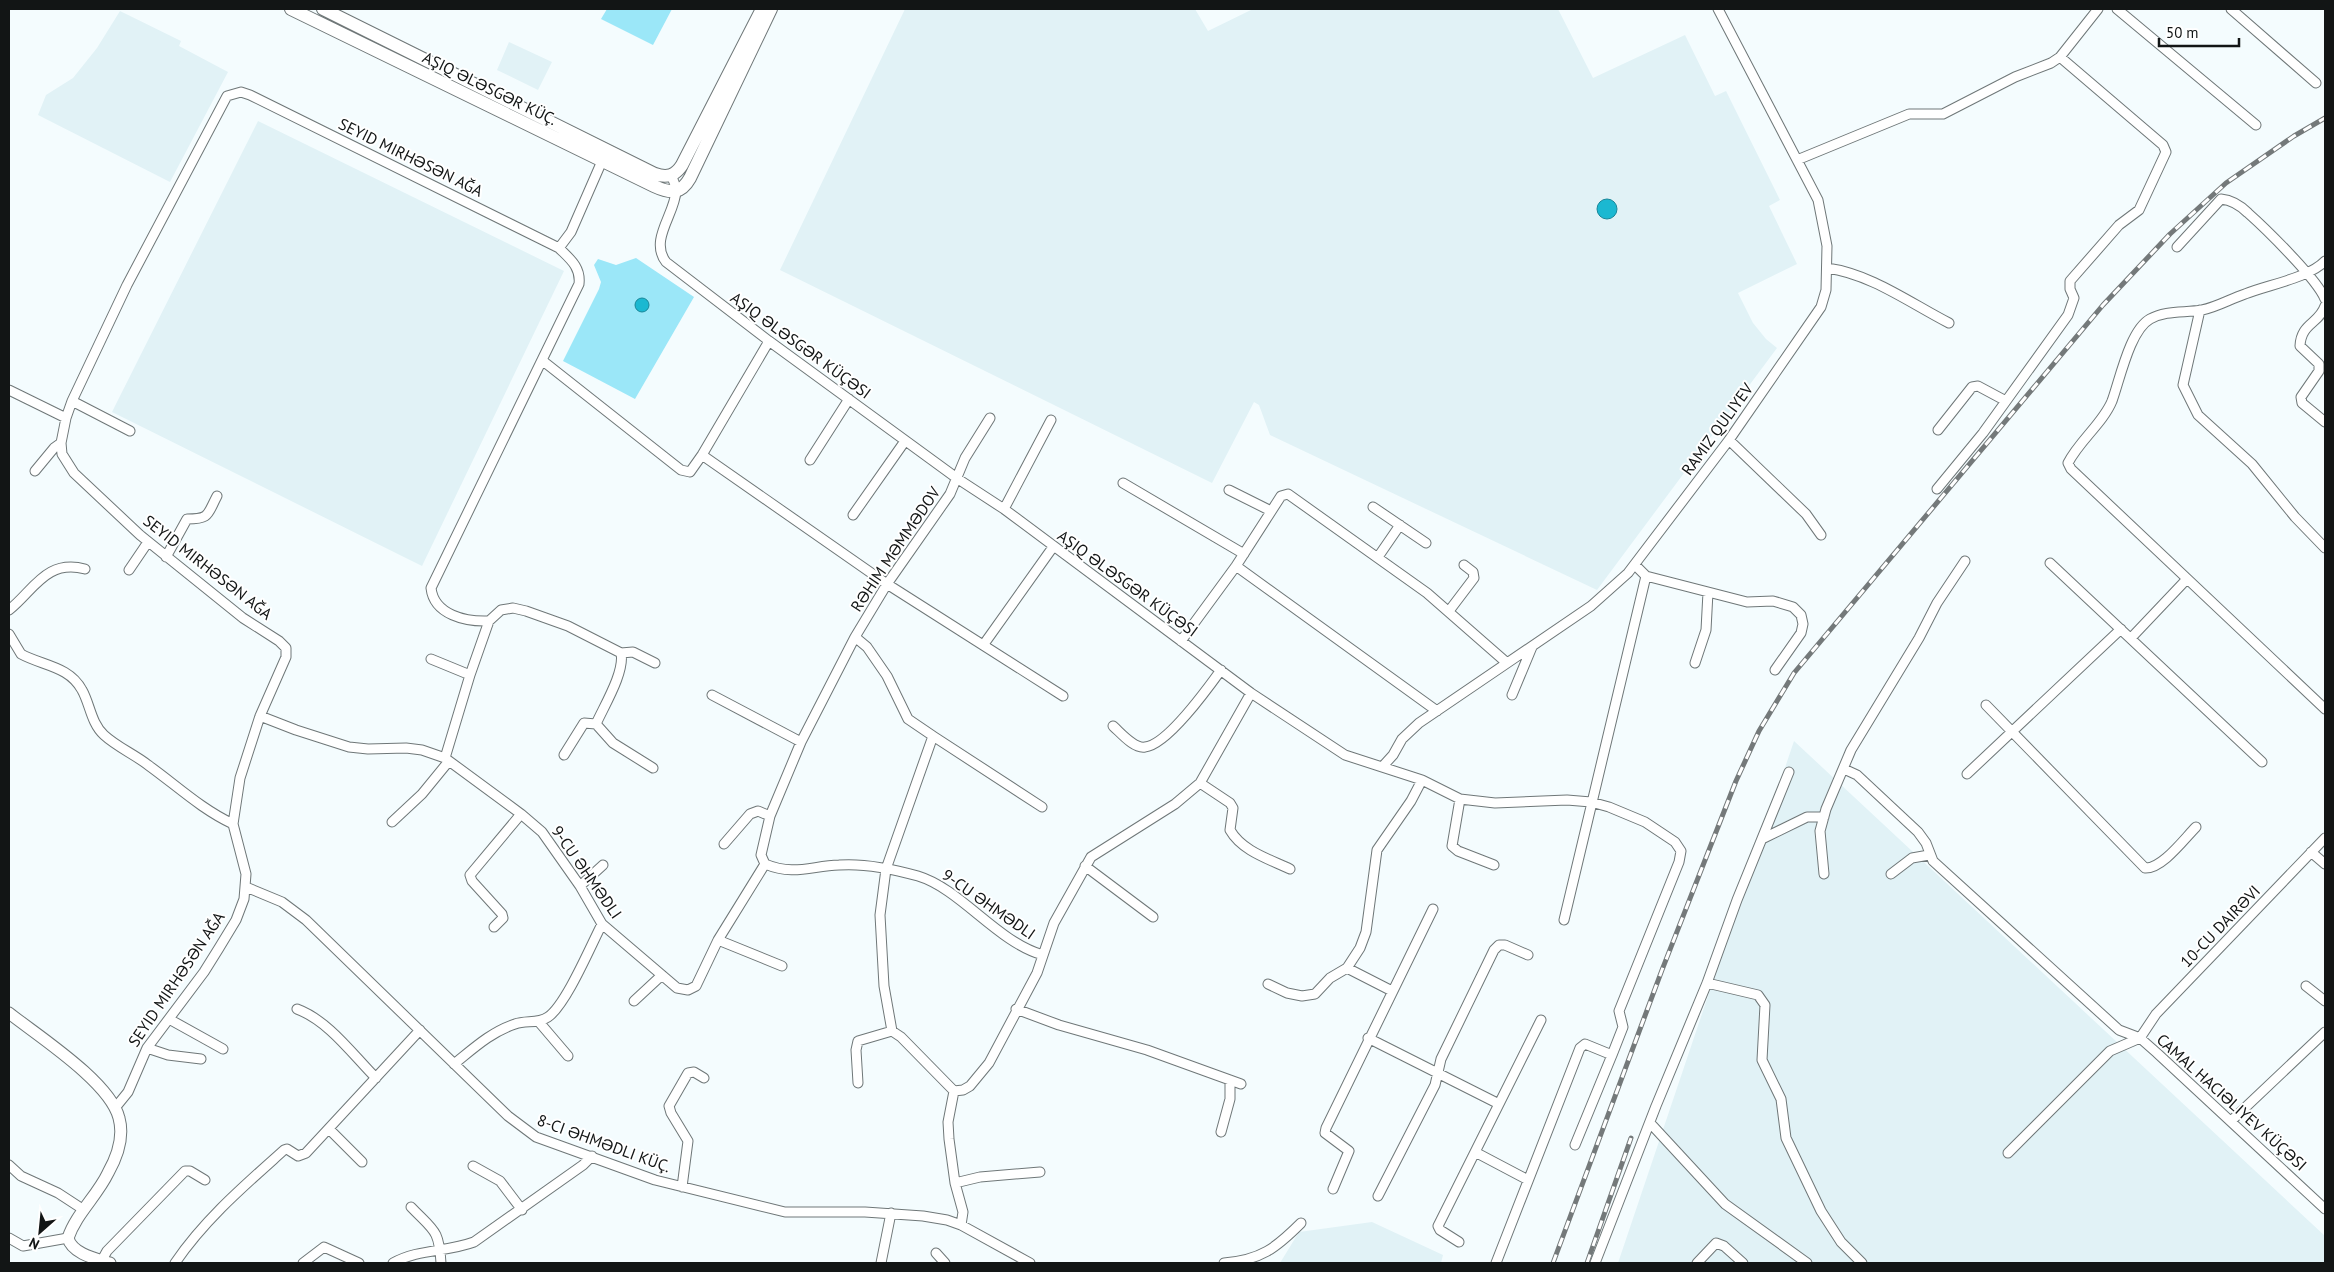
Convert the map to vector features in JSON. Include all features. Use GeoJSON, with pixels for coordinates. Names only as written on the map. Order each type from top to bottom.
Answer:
{"type":"FeatureCollection","features":[{"type":"Feature","properties":{"kind":"main road"},"geometry":{"type":"LineString","coordinates":[[290,9],[604,155],[655,174],[669,176],[682,164],[762,9]]}},
{"type":"Feature","properties":{"kind":"main road"},"geometry":{"type":"LineString","coordinates":[[323,9],[604,155],[664,191],[676,192],[682,190],[690,178],[771,9]]}},
{"type":"Feature","properties":{"kind":"street","name":"RAMIZ QULIYEV"},"geometry":{"type":"LineString","coordinates":[[1383,766],[1393,755],[1402,739],[1437,711],[1591,606],[1635,565],[1729,440],[1814,320],[1826,290],[1827,268],[1824,221],[1818,200],[1718,9]]}},
{"type":"Feature","properties":{"kind":"street"},"geometry":{"type":"LineString","coordinates":[[1797,160],[1909,114],[1944,114],[2060,57],[2098,9]]}},
{"type":"Feature","properties":{"kind":"street"},"geometry":{"type":"LineString","coordinates":[[2117,9],[2256,125]]}},
{"type":"Feature","properties":{"kind":"street"},"geometry":{"type":"LineString","coordinates":[[2231,9],[2316,83]]}},
{"type":"Feature","properties":{"kind":"street"},"geometry":{"type":"LineString","coordinates":[[1937,489],[2006,401],[2068,315],[2074,298],[2070,289],[2070,280],[2119,225],[2139,210],[2166,152],[2163,145],[2060,57]]}},
{"type":"Feature","properties":{"kind":"street","name":"SEYID MIRHƏSƏN AĞA"},"geometry":{"type":"LineString","coordinates":[[115,1108],[128,1092],[147,1048],[204,972],[232,927],[244,899],[246,887],[242,853],[233,824],[240,778],[260,716],[286,657],[286,648],[279,640],[243,618],[148,542],[74,473],[62,454],[61,442],[72,401],[127,284],[227,96],[234,93],[250,95],[559,248],[578,268],[580,274],[579,284],[431,588],[432,599],[440,608],[459,618],[489,621]]}},
{"type":"Feature","properties":{"kind":"street"},"geometry":{"type":"LineString","coordinates":[[559,248],[571,232],[604,155]]}},
{"type":"Feature","properties":{"kind":"street"},"geometry":{"type":"LineString","coordinates":[[669,176],[676,192],[660,241],[662,256],[674,269],[905,441],[1004,510],[1251,693],[1345,755],[1422,780],[1460,799],[1495,803],[1567,800],[1592,802],[1645,822],[1675,842],[1681,851],[1677,871],[1619,1011],[1623,1027],[1575,1145]]}},
{"type":"Feature","properties":{"kind":"street"},"geometry":{"type":"LineString","coordinates":[[2177,247],[2221,199],[2229,200],[2247,211],[2306,273],[2325,299]]}},
{"type":"Feature","properties":{"kind":"street"},"geometry":{"type":"LineString","coordinates":[[2325,260],[2306,273],[2200,310],[2161,314],[2148,320],[2137,331],[2110,404],[2073,453],[2068,463],[2071,469],[2186,580],[2325,709]]}},
{"type":"Feature","properties":{"kind":"street"},"geometry":{"type":"LineString","coordinates":[[1827,268],[1843,270],[1864,278],[1949,323]]}},
{"type":"Feature","properties":{"kind":"street"},"geometry":{"type":"LineString","coordinates":[[2325,306],[2323,314],[2305,329],[2301,336],[2300,346],[2319,364],[2319,371],[2301,397],[2302,403],[2325,422]]}},
{"type":"Feature","properties":{"kind":"street"},"geometry":{"type":"LineString","coordinates":[[2200,310],[2183,385],[2187,397],[2198,415],[2252,464],[2295,517],[2325,548]]}},
{"type":"Feature","properties":{"kind":"street"},"geometry":{"type":"LineString","coordinates":[[543,361],[680,470],[690,472],[769,341]]}},
{"type":"Feature","properties":{"kind":"street"},"geometry":{"type":"LineString","coordinates":[[1938,430],[1972,387],[1978,386],[2006,401]]}},
{"type":"Feature","properties":{"kind":"street"},"geometry":{"type":"LineString","coordinates":[[9,390],[66,418]]}},
{"type":"Feature","properties":{"kind":"street"},"geometry":{"type":"LineString","coordinates":[[810,460],[849,399]]}},
{"type":"Feature","properties":{"kind":"street"},"geometry":{"type":"LineString","coordinates":[[72,401],[130,431]]}},
{"type":"Feature","properties":{"kind":"street","name":"RƏHIM MƏMMƏDOV"},"geometry":{"type":"LineString","coordinates":[[990,418],[965,458],[958,479],[940,510],[887,584],[855,637],[867,647],[887,676],[908,719],[1042,807]]}},
{"type":"Feature","properties":{"kind":"street"},"geometry":{"type":"LineString","coordinates":[[1004,510],[1051,420]]}},
{"type":"Feature","properties":{"kind":"street"},"geometry":{"type":"LineString","coordinates":[[1729,440],[1806,514],[1821,535]]}},
{"type":"Feature","properties":{"kind":"street"},"geometry":{"type":"LineString","coordinates":[[853,515],[905,441]]}},
{"type":"Feature","properties":{"kind":"street"},"geometry":{"type":"LineString","coordinates":[[35,471],[61,442]]}},
{"type":"Feature","properties":{"kind":"street"},"geometry":{"type":"LineString","coordinates":[[702,455],[887,584],[1063,696]]}},
{"type":"Feature","properties":{"kind":"street"},"geometry":{"type":"LineString","coordinates":[[1123,483],[1244,554]]}},
{"type":"Feature","properties":{"kind":"street"},"geometry":{"type":"LineString","coordinates":[[1229,490],[1271,511]]}},
{"type":"Feature","properties":{"kind":"street"},"geometry":{"type":"LineString","coordinates":[[1182,641],[1236,566],[1281,496],[1288,494],[1378,557],[1449,611],[1507,663]]}},
{"type":"Feature","properties":{"kind":"street"},"geometry":{"type":"LineString","coordinates":[[166,557],[183,523],[187,519],[201,520],[206,517],[217,496]]}},
{"type":"Feature","properties":{"kind":"street"},"geometry":{"type":"LineString","coordinates":[[1373,507],[1426,543]]}},
{"type":"Feature","properties":{"kind":"street"},"geometry":{"type":"LineString","coordinates":[[1378,557],[1400,525]]}},
{"type":"Feature","properties":{"kind":"street"},"geometry":{"type":"LineString","coordinates":[[129,570],[148,542]]}},
{"type":"Feature","properties":{"kind":"street"},"geometry":{"type":"LineString","coordinates":[[984,644],[1054,547]]}},
{"type":"Feature","properties":{"kind":"street"},"geometry":{"type":"LineString","coordinates":[[1824,874],[1820,831],[1850,750],[1919,638],[1937,603],[1965,561]]}},
{"type":"Feature","properties":{"kind":"street"},"geometry":{"type":"LineString","coordinates":[[2050,563],[2262,762]]}},
{"type":"Feature","properties":{"kind":"street"},"geometry":{"type":"LineString","coordinates":[[9,610],[43,576],[71,565],[85,569]]}},
{"type":"Feature","properties":{"kind":"street"},"geometry":{"type":"LineString","coordinates":[[1449,611],[1474,578],[1473,572],[1464,565]]}},
{"type":"Feature","properties":{"kind":"street"},"geometry":{"type":"LineString","coordinates":[[1635,565],[1646,576],[1746,602],[1773,600],[1786,604],[1801,615],[1802,633],[1775,670]]}},
{"type":"Feature","properties":{"kind":"street"},"geometry":{"type":"LineString","coordinates":[[1236,566],[1437,711]]}},
{"type":"Feature","properties":{"kind":"street"},"geometry":{"type":"LineString","coordinates":[[1564,920],[1619,696],[1646,576]]}},
{"type":"Feature","properties":{"kind":"street"},"geometry":{"type":"LineString","coordinates":[[2131,638],[2186,580]]}},
{"type":"Feature","properties":{"kind":"street"},"geometry":{"type":"LineString","coordinates":[[1695,663],[1706,630],[1708,592]]}},
{"type":"Feature","properties":{"kind":"street"},"geometry":{"type":"LineString","coordinates":[[392,822],[422,794],[447,760],[470,675],[489,621],[501,610],[513,608],[526,611],[568,626],[620,653],[633,652],[655,663]]}},
{"type":"Feature","properties":{"kind":"street"},"geometry":{"type":"LineString","coordinates":[[1967,774],[2121,629]]}},
{"type":"Feature","properties":{"kind":"street"},"geometry":{"type":"LineString","coordinates":[[9,634],[21,654],[54,666],[76,682],[82,690],[92,718],[102,734],[196,801],[233,824]]}},
{"type":"Feature","properties":{"kind":"street"},"geometry":{"type":"LineString","coordinates":[[765,864],[761,855],[770,816],[801,742],[855,637]]}},
{"type":"Feature","properties":{"kind":"street"},"geometry":{"type":"LineString","coordinates":[[1512,695],[1532,646]]}},
{"type":"Feature","properties":{"kind":"street"},"geometry":{"type":"LineString","coordinates":[[596,724],[623,662],[620,653]]}},
{"type":"Feature","properties":{"kind":"street"},"geometry":{"type":"LineString","coordinates":[[431,659],[470,675]]}},
{"type":"Feature","properties":{"kind":"street"},"geometry":{"type":"LineString","coordinates":[[1113,726],[1136,746],[1144,748],[1152,745],[1190,712],[1221,670]]}},
{"type":"Feature","properties":{"kind":"street"},"geometry":{"type":"LineString","coordinates":[[954,1091],[963,1090],[970,1086],[982,1074],[1037,973],[1054,924],[1090,857],[1175,804],[1200,783],[1251,693]]}},
{"type":"Feature","properties":{"kind":"street"},"geometry":{"type":"LineString","coordinates":[[712,695],[801,742]]}},
{"type":"Feature","properties":{"kind":"street"},"geometry":{"type":"LineString","coordinates":[[1986,705],[2010,732],[2145,868],[2151,868],[2159,864],[2196,827]]}},
{"type":"Feature","properties":{"kind":"street","name":"9-CU ƏHMƏDLI"},"geometry":{"type":"LineString","coordinates":[[260,716],[349,747],[422,750],[447,760],[522,814],[553,846],[580,886],[602,924],[677,988],[688,990],[696,986],[718,940],[765,864],[790,871],[860,864],[919,877],[935,883],[1019,945],[1043,955]]}},
{"type":"Feature","properties":{"kind":"street"},"geometry":{"type":"LineString","coordinates":[[564,755],[584,723],[596,724],[613,743],[653,768]]}},
{"type":"Feature","properties":{"kind":"street"},"geometry":{"type":"LineString","coordinates":[[933,736],[886,869],[880,915],[884,986],[892,1031],[901,1037],[954,1091]]}},
{"type":"Feature","properties":{"kind":"street"},"geometry":{"type":"LineString","coordinates":[[1844,769],[1857,775],[1918,832],[1926,842],[1929,856],[2118,1030],[2140,1038],[2325,1209]]}},
{"type":"Feature","properties":{"kind":"street"},"geometry":{"type":"LineString","coordinates":[[1595,1263],[1789,772]]}},
{"type":"Feature","properties":{"kind":"street"},"geometry":{"type":"LineString","coordinates":[[1268,984],[1287,993],[1302,996],[1315,994],[1330,978],[1346,968],[1360,948],[1366,932],[1377,850],[1411,801],[1422,780]]}},
{"type":"Feature","properties":{"kind":"street"},"geometry":{"type":"LineString","coordinates":[[1200,783],[1233,808],[1230,830],[1238,841],[1290,869]]}},
{"type":"Feature","properties":{"kind":"street"},"geometry":{"type":"LineString","coordinates":[[1460,799],[1452,846],[1458,851],[1494,865]]}},
{"type":"Feature","properties":{"kind":"street"},"geometry":{"type":"LineString","coordinates":[[724,844],[750,814],[758,812],[770,816]]}},
{"type":"Feature","properties":{"kind":"street"},"geometry":{"type":"LineString","coordinates":[[494,927],[503,918],[502,914],[472,881],[470,875],[522,814]]}},
{"type":"Feature","properties":{"kind":"street"},"geometry":{"type":"LineString","coordinates":[[1764,838],[1807,817],[1824,817]]}},
{"type":"Feature","properties":{"kind":"street","name":"10-CU DAIRƏVI"},"geometry":{"type":"LineString","coordinates":[[2140,1038],[2156,1014],[2325,838]]}},
{"type":"Feature","properties":{"kind":"street"},"geometry":{"type":"LineString","coordinates":[[2312,852],[2325,864]]}},
{"type":"Feature","properties":{"kind":"street"},"geometry":{"type":"LineString","coordinates":[[1891,874],[1912,858],[1929,856]]}},
{"type":"Feature","properties":{"kind":"street"},"geometry":{"type":"LineString","coordinates":[[580,886],[603,865]]}},
{"type":"Feature","properties":{"kind":"street"},"geometry":{"type":"LineString","coordinates":[[1085,866],[1152,917]]}},
{"type":"Feature","properties":{"kind":"street","name":"8-CI ƏHMƏDLI KÜÇ."},"geometry":{"type":"LineString","coordinates":[[246,887],[282,902],[306,920],[521,1128],[536,1137],[654,1180],[785,1212],[924,1216],[961,1225],[1030,1263]]}},
{"type":"Feature","properties":{"kind":"street"},"geometry":{"type":"LineString","coordinates":[[1332,1189],[1350,1151],[1326,1133],[1326,1128],[1368,1038],[1433,909]]}},
{"type":"Feature","properties":{"kind":"street"},"geometry":{"type":"LineString","coordinates":[[454,1064],[490,1035],[504,1028],[517,1023],[539,1022],[550,1016],[561,1004],[602,924]]}},
{"type":"Feature","properties":{"kind":"street"},"geometry":{"type":"LineString","coordinates":[[718,940],[782,966]]}},
{"type":"Feature","properties":{"kind":"street"},"geometry":{"type":"LineString","coordinates":[[1378,1196],[1435,1085],[1441,1059],[1494,950],[1499,945],[1504,945],[1528,956]]}},
{"type":"Feature","properties":{"kind":"street"},"geometry":{"type":"LineString","coordinates":[[1346,968],[1392,991]]}},
{"type":"Feature","properties":{"kind":"street"},"geometry":{"type":"LineString","coordinates":[[634,1001],[662,975]]}},
{"type":"Feature","properties":{"kind":"street"},"geometry":{"type":"LineString","coordinates":[[1707,983],[1758,995],[1765,1005],[1762,1060],[1781,1099],[1786,1138],[1821,1211],[1842,1242],[1862,1263]]}},
{"type":"Feature","properties":{"kind":"street"},"geometry":{"type":"LineString","coordinates":[[2306,986],[2325,1001]]}},
{"type":"Feature","properties":{"kind":"street"},"geometry":{"type":"LineString","coordinates":[[297,1009],[310,1014],[324,1025],[376,1078]]}},
{"type":"Feature","properties":{"kind":"street"},"geometry":{"type":"LineString","coordinates":[[1016,1009],[1059,1025],[1147,1050],[1241,1084]]}},
{"type":"Feature","properties":{"kind":"street"},"geometry":{"type":"LineString","coordinates":[[9,1013],[82,1070],[115,1108],[119,1118],[120,1132],[116,1158],[107,1176],[68,1238],[69,1243],[84,1259],[106,1262],[107,1251],[185,1171],[190,1171],[205,1180]]}},
{"type":"Feature","properties":{"kind":"street"},"geometry":{"type":"LineString","coordinates":[[168,1019],[223,1049]]}},
{"type":"Feature","properties":{"kind":"street"},"geometry":{"type":"LineString","coordinates":[[1459,1242],[1440,1230],[1438,1226],[1541,1020]]}},
{"type":"Feature","properties":{"kind":"street"},"geometry":{"type":"LineString","coordinates":[[539,1022],[568,1056]]}},
{"type":"Feature","properties":{"kind":"street"},"geometry":{"type":"LineString","coordinates":[[175,1263],[228,1200],[284,1150],[302,1157],[420,1030]]}},
{"type":"Feature","properties":{"kind":"street"},"geometry":{"type":"LineString","coordinates":[[858,1083],[856,1050],[858,1041],[892,1031]]}},
{"type":"Feature","properties":{"kind":"street"},"geometry":{"type":"LineString","coordinates":[[2231,1121],[2325,1032]]}},
{"type":"Feature","properties":{"kind":"street"},"geometry":{"type":"LineString","coordinates":[[1368,1038],[1499,1104]]}},
{"type":"Feature","properties":{"kind":"street"},"geometry":{"type":"LineString","coordinates":[[2008,1153],[2110,1051],[2140,1038]]}},
{"type":"Feature","properties":{"kind":"street"},"geometry":{"type":"LineString","coordinates":[[1496,1263],[1580,1048],[1585,1044],[1612,1055]]}},
{"type":"Feature","properties":{"kind":"street"},"geometry":{"type":"LineString","coordinates":[[147,1048],[168,1055],[201,1059]]}},
{"type":"Feature","properties":{"kind":"street"},"geometry":{"type":"LineString","coordinates":[[682,1187],[688,1142],[671,1114],[669,1106],[688,1073],[694,1072],[704,1078]]}},
{"type":"Feature","properties":{"kind":"street"},"geometry":{"type":"LineString","coordinates":[[1221,1132],[1230,1099],[1230,1080]]}},
{"type":"Feature","properties":{"kind":"street"},"geometry":{"type":"LineString","coordinates":[[954,1091],[949,1130],[955,1183],[963,1212],[961,1225]]}},
{"type":"Feature","properties":{"kind":"street"},"geometry":{"type":"LineString","coordinates":[[1651,1124],[1725,1204],[1807,1263]]}},
{"type":"Feature","properties":{"kind":"street"},"geometry":{"type":"LineString","coordinates":[[329,1129],[362,1162]]}},
{"type":"Feature","properties":{"kind":"street"},"geometry":{"type":"LineString","coordinates":[[1475,1152],[1528,1180]]}},
{"type":"Feature","properties":{"kind":"street"},"geometry":{"type":"LineString","coordinates":[[393,1263],[406,1256],[474,1242],[522,1210],[592,1156]]}},
{"type":"Feature","properties":{"kind":"street"},"geometry":{"type":"LineString","coordinates":[[9,1165],[21,1176],[58,1193],[84,1210]]}},
{"type":"Feature","properties":{"kind":"street"},"geometry":{"type":"LineString","coordinates":[[473,1166],[500,1182],[522,1210]]}},
{"type":"Feature","properties":{"kind":"street"},"geometry":{"type":"LineString","coordinates":[[955,1183],[980,1177],[1040,1172]]}},
{"type":"Feature","properties":{"kind":"street"},"geometry":{"type":"LineString","coordinates":[[411,1207],[436,1233],[441,1250],[441,1263]]}},
{"type":"Feature","properties":{"kind":"street"},"geometry":{"type":"LineString","coordinates":[[881,1263],[891,1214]]}},
{"type":"Feature","properties":{"kind":"street"},"geometry":{"type":"LineString","coordinates":[[1224,1263],[1245,1260],[1277,1247],[1301,1223]]}},
{"type":"Feature","properties":{"kind":"street"},"geometry":{"type":"LineString","coordinates":[[9,1238],[23,1246],[68,1238]]}},
{"type":"Feature","properties":{"kind":"street"},"geometry":{"type":"LineString","coordinates":[[1697,1263],[1716,1243],[1724,1246],[1743,1263]]}},
{"type":"Feature","properties":{"kind":"street"},"geometry":{"type":"LineString","coordinates":[[303,1263],[324,1247],[360,1263]]}},
{"type":"Feature","properties":{"kind":"street"},"geometry":{"type":"LineString","coordinates":[[936,1253],[945,1263]]}},
{"type":"Feature","properties":{"kind":"shaded area"},"geometry":{"type":"Polygon","coordinates":[[[607,9],[672,9],[653,45],[601,19],[607,9]]]}},
{"type":"Feature","properties":{"kind":"shaded area"},"geometry":{"type":"Polygon","coordinates":[[[905,9],[1195,9],[1208,31],[1253,9],[1558,9],[1593,78],[1685,35],[1715,96],[1726,91],[1780,200],[1769,206],[1797,264],[1738,293],[1753,323],[1766,339],[1777,348],[1597,590],[1270,435],[1259,405],[1254,402],[1212,483],[780,270],[905,9]]]}},
{"type":"Feature","properties":{"kind":"shaded area"},"geometry":{"type":"Polygon","coordinates":[[[120,11],[181,41],[179,46],[228,72],[170,182],[38,115],[46,95],[73,78],[97,48],[120,11]]]}},
{"type":"Feature","properties":{"kind":"shaded area"},"geometry":{"type":"Polygon","coordinates":[[[509,42],[552,62],[538,90],[497,70],[509,42]]]}},
{"type":"Feature","properties":{"kind":"shaded area"},"geometry":{"type":"Polygon","coordinates":[[[258,121],[564,271],[422,566],[112,412],[258,121]]]}},
{"type":"Feature","properties":{"kind":"shaded area"},"geometry":{"type":"Polygon","coordinates":[[[1607,199],[1614,202],[1617,209],[1614,216],[1607,219],[1600,216],[1597,209],[1600,202],[1607,199]]]}},
{"type":"Feature","properties":{"kind":"shaded area"},"geometry":{"type":"Polygon","coordinates":[[[636,258],[694,297],[635,399],[563,361],[599,289],[601,282],[594,265],[598,259],[616,265],[636,258]]]}},
{"type":"Feature","properties":{"kind":"shaded area"},"geometry":{"type":"Polygon","coordinates":[[[642,298],[647,300],[649,305],[647,310],[642,312],[637,310],[635,305],[637,300],[642,298]]]}},
{"type":"Feature","properties":{"kind":"shaded area"},"geometry":{"type":"Polygon","coordinates":[[[1794,741],[2325,1236],[2325,1263],[1618,1263],[1794,741]]]}},
{"type":"Feature","properties":{"kind":"shaded area"},"geometry":{"type":"Polygon","coordinates":[[[1372,1222],[1443,1255],[1441,1263],[1280,1263],[1299,1232],[1372,1222]]]}},
{"type":"Feature","properties":{"kind":"railway"},"geometry":{"type":"LineString","coordinates":[[1553,1263],[1662,970],[1736,781],[1759,731],[1794,673],[2103,305],[2170,234],[2226,183],[2294,136],[2325,118]]}},
{"type":"Feature","properties":{"kind":"railway"},"geometry":{"type":"LineString","coordinates":[[1587,1263],[1631,1138]]}}]}
